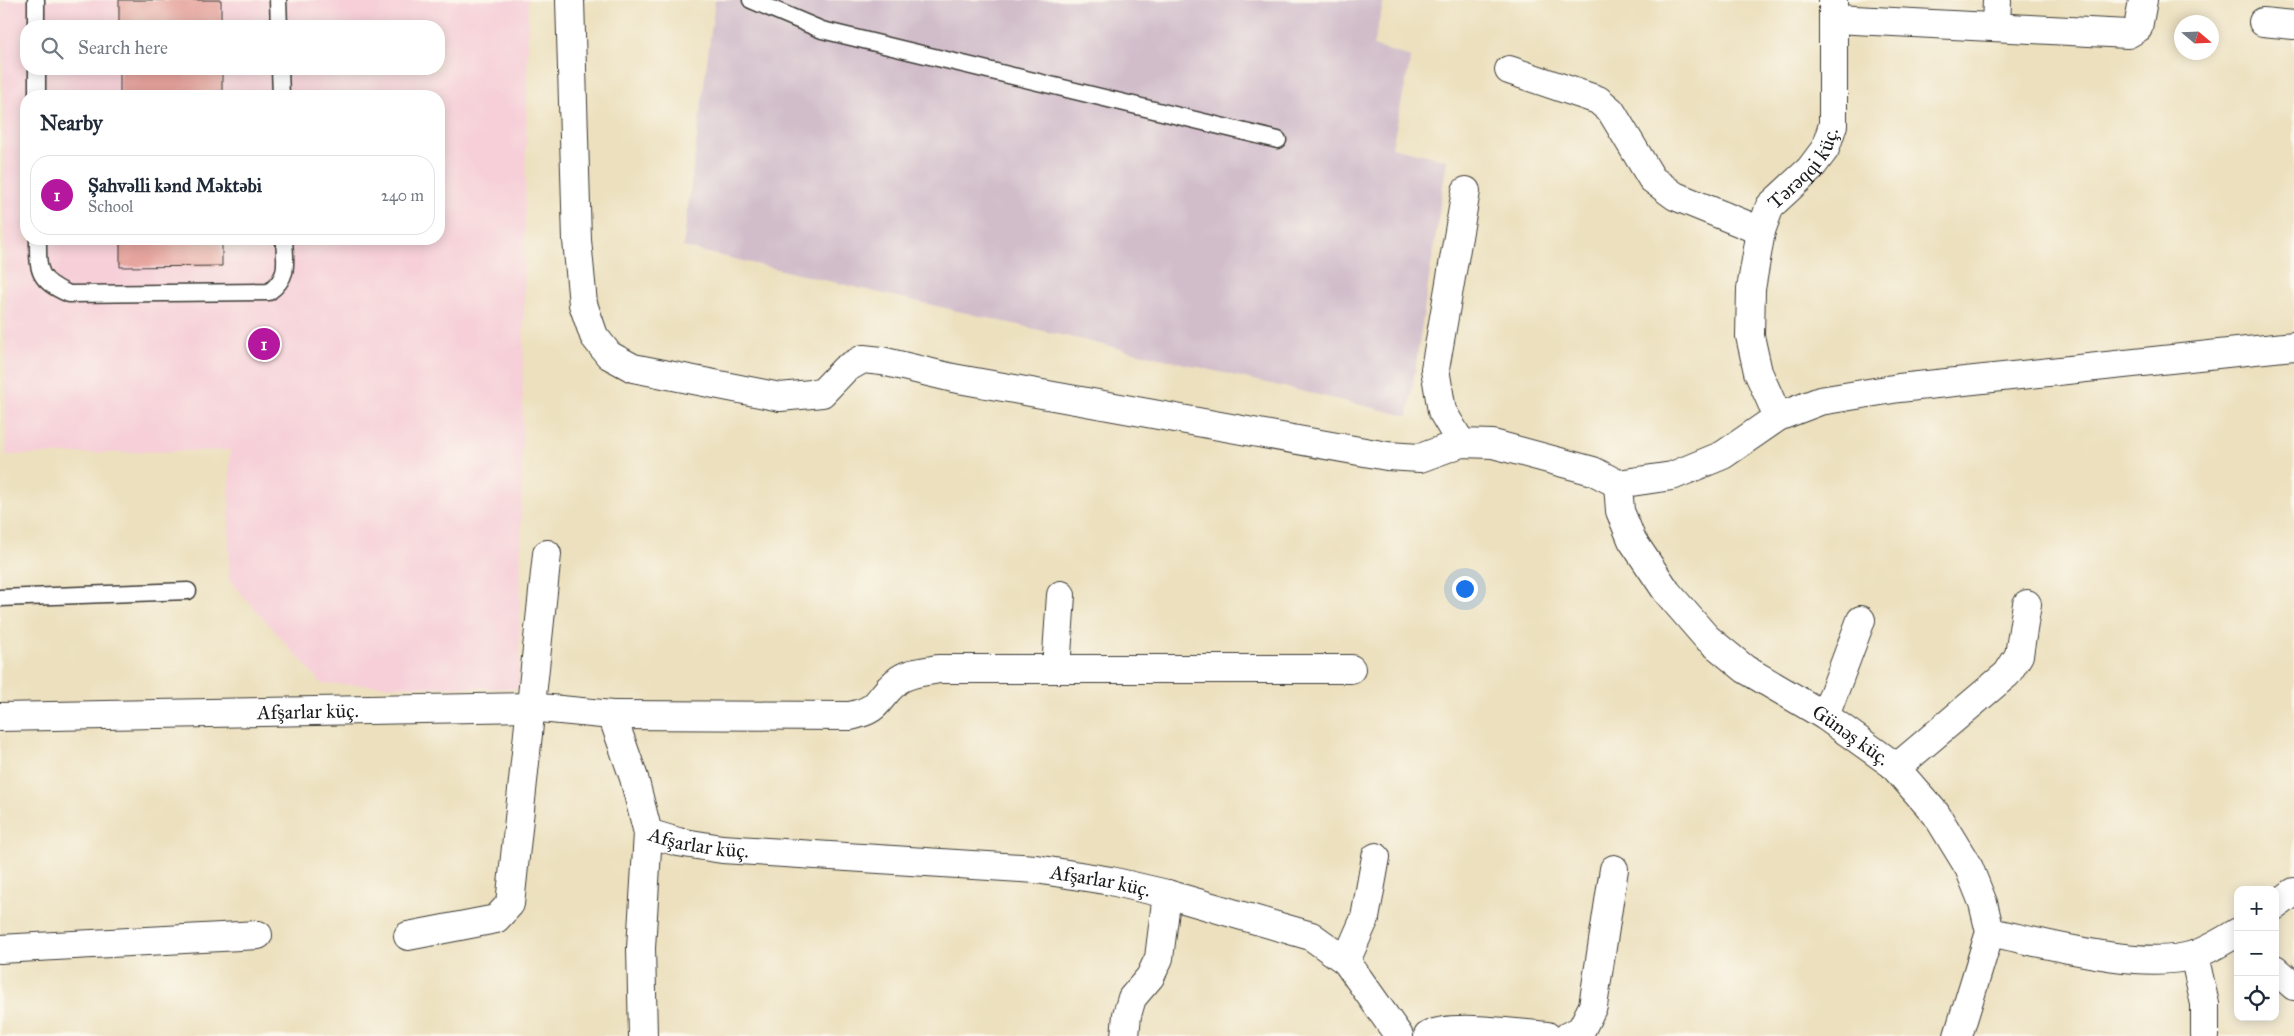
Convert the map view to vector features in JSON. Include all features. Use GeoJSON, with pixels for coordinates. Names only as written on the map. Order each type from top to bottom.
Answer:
{"type":"FeatureCollection","features":[{"type":"Feature","properties":{"kind":"street"},"geometry":{"type":"LineString","coordinates":[[570,0],[577,240],[583,304],[594,336],[608,355],[633,368],[780,397],[822,393],[845,370],[863,359],[882,361],[953,378],[1387,456],[1420,458],[1461,442],[1493,444],[1593,471],[1618,484],[1672,476],[1722,455],[1778,417],[1820,401],[1899,388],[2294,346]]}},
{"type":"Feature","properties":{"kind":"street"},"geometry":{"type":"LineString","coordinates":[[1996,27],[1998,0]]}},
{"type":"Feature","properties":{"kind":"street"},"geometry":{"type":"LineString","coordinates":[[1834,9],[1996,27],[2128,34],[2138,28],[2143,0]]}},
{"type":"Feature","properties":{"kind":"street","name":"Tərəqqi küç."},"geometry":{"type":"LineString","coordinates":[[1778,417],[1758,372],[1750,336],[1751,289],[1761,231],[1770,206],[1810,169],[1825,149],[1833,125],[1834,9]]}},
{"type":"Feature","properties":{"kind":"street"},"geometry":{"type":"LineString","coordinates":[[2263,22],[2294,25]]}},
{"type":"Feature","properties":{"kind":"street"},"geometry":{"type":"LineString","coordinates":[[1509,70],[1598,100],[1611,111],[1652,179],[1675,196],[1761,231]]}},
{"type":"Feature","properties":{"kind":"street"},"geometry":{"type":"LineString","coordinates":[[1461,442],[1442,411],[1435,369],[1466,191]]}},
{"type":"Feature","properties":{"kind":"street","name":"Günəş küç."},"geometry":{"type":"LineString","coordinates":[[1618,484],[1620,511],[1632,540],[1668,592],[1706,637],[1745,669],[1825,716],[1896,768],[1936,814],[1969,868],[1983,902],[1990,932]]}},
{"type":"Feature","properties":{"kind":"street"},"geometry":{"type":"LineString","coordinates":[[408,936],[496,918],[510,904],[547,554]]}},
{"type":"Feature","properties":{"kind":"street"},"geometry":{"type":"LineString","coordinates":[[1056,669],[1061,595]]}},
{"type":"Feature","properties":{"kind":"street"},"geometry":{"type":"LineString","coordinates":[[1896,768],[2007,674],[2019,656],[2026,604]]}},
{"type":"Feature","properties":{"kind":"street"},"geometry":{"type":"LineString","coordinates":[[1825,716],[1862,620]]}},
{"type":"Feature","properties":{"kind":"street"},"geometry":{"type":"LineString","coordinates":[[612,715],[850,716],[868,712],[879,703],[896,682],[909,674],[938,669],[1351,669]]}},
{"type":"Feature","properties":{"kind":"street","name":"Afşarlar küç."},"geometry":{"type":"LineString","coordinates":[[0,717],[530,707],[612,715],[634,778],[648,833],[678,842],[722,849],[1036,869],[1111,880],[1168,894],[1310,936],[1346,961],[1399,1036]]}},
{"type":"Feature","properties":{"kind":"street"},"geometry":{"type":"LineString","coordinates":[[643,1036],[641,948],[648,833]]}},
{"type":"Feature","properties":{"kind":"street"},"geometry":{"type":"LineString","coordinates":[[1346,961],[1365,918],[1376,857]]}},
{"type":"Feature","properties":{"kind":"street"},"geometry":{"type":"LineString","coordinates":[[1568,1036],[1582,1030],[1593,1006],[1614,869]]}},
{"type":"Feature","properties":{"kind":"street"},"geometry":{"type":"LineString","coordinates":[[2279,903],[2294,892]]}},
{"type":"Feature","properties":{"kind":"street"},"geometry":{"type":"LineString","coordinates":[[1125,1036],[1127,1015],[1132,998],[1150,977],[1159,958],[1168,894]]}},
{"type":"Feature","properties":{"kind":"street"},"geometry":{"type":"LineString","coordinates":[[1958,1036],[1990,932],[2102,956],[2158,959],[2194,955],[2234,935]]}},
{"type":"Feature","properties":{"kind":"street"},"geometry":{"type":"LineString","coordinates":[[0,949],[258,935]]}},
{"type":"Feature","properties":{"kind":"street"},"geometry":{"type":"LineString","coordinates":[[2194,955],[2206,1004],[2206,1036]]}},
{"type":"Feature","properties":{"kind":"street"},"geometry":{"type":"LineString","coordinates":[[2279,973],[2294,986]]}},
{"type":"Feature","properties":{"kind":"street"},"geometry":{"type":"LineString","coordinates":[[1428,1036],[1432,1033],[1462,1030],[1546,1036]]}},
{"type":"Feature","properties":{"kind":"lane"},"geometry":{"type":"LineString","coordinates":[[36,0],[36,20]]}},
{"type":"Feature","properties":{"kind":"lane"},"geometry":{"type":"LineString","coordinates":[[278,0],[279,20]]}},
{"type":"Feature","properties":{"kind":"lane"},"geometry":{"type":"LineString","coordinates":[[751,0],[822,30],[1278,140]]}},
{"type":"Feature","properties":{"kind":"lane"},"geometry":{"type":"LineString","coordinates":[[36,75],[37,90]]}},
{"type":"Feature","properties":{"kind":"lane"},"geometry":{"type":"LineString","coordinates":[[280,75],[281,90]]}},
{"type":"Feature","properties":{"kind":"lane"},"geometry":{"type":"LineString","coordinates":[[38,245],[41,275],[50,286],[69,294],[269,292],[280,283],[285,272],[284,245]]}},
{"type":"Feature","properties":{"kind":"lane"},"geometry":{"type":"LineString","coordinates":[[0,598],[188,591]]}},
{"type":"Feature","properties":{"kind":"shaded area"},"geometry":{"type":"Polygon","coordinates":[[[2,0],[528,0],[519,689],[322,684],[229,580],[230,450],[6,455],[2,0]]]}},
{"type":"Feature","properties":{"kind":"shaded area"},"geometry":{"type":"Polygon","coordinates":[[[715,0],[1384,0],[1373,46],[1411,57],[1392,147],[1447,160],[1408,416],[683,247],[715,0]]]}},
{"type":"Feature","properties":{"kind":"building"},"geometry":{"type":"Polygon","coordinates":[[[119,0],[221,0],[221,20],[119,20],[119,0]]]}},
{"type":"Feature","properties":{"kind":"building"},"geometry":{"type":"Polygon","coordinates":[[[120,75],[222,75],[222,90],[120,90],[120,75]]]}},
{"type":"Feature","properties":{"kind":"building"},"geometry":{"type":"Polygon","coordinates":[[[120,245],[222,245],[222,266],[120,267],[120,245]]]}},
{"type":"Feature","properties":{"kind":"place","name":"Şahvəlli kənd Məktəbi"},"geometry":{"type":"Point","coordinates":[264,344]}}]}
